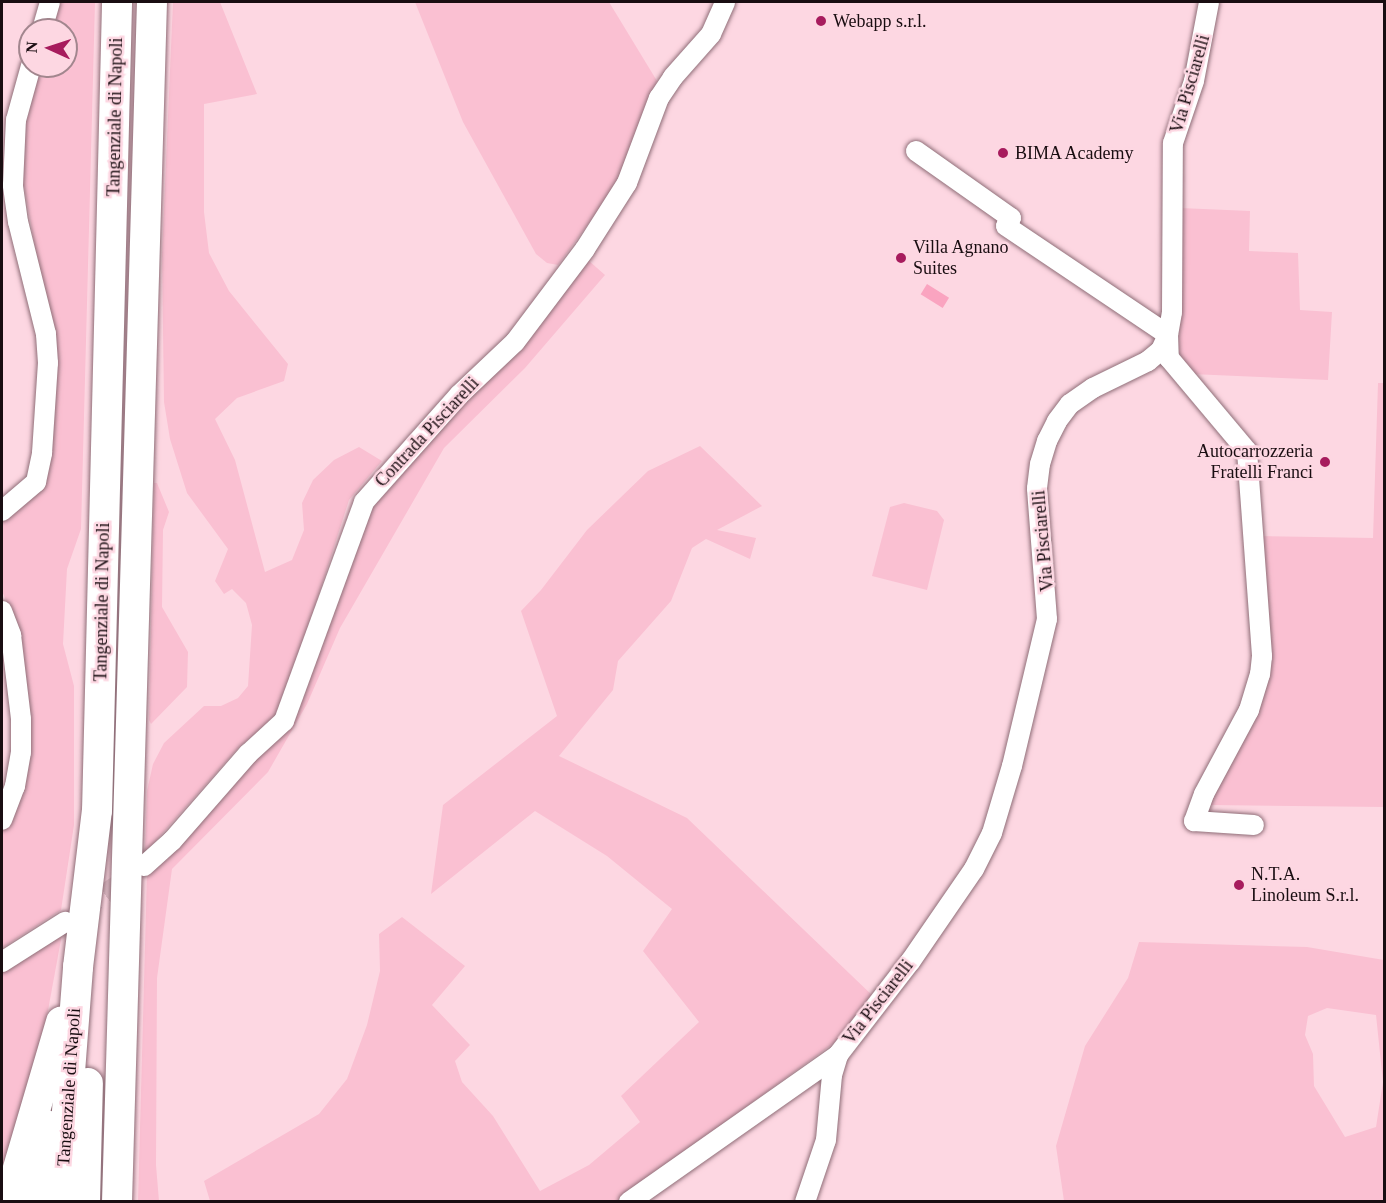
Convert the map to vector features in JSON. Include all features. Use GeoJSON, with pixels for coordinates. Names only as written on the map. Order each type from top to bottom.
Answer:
{"type":"FeatureCollection","features":[{"type":"Feature","properties":{"kind":"highway","name":"Tangenziale di Napoli"},"geometry":{"type":"LineString","coordinates":[[60,1202],[78,967],[97,812],[117,2]]}},
{"type":"Feature","properties":{"kind":"highway","name":"Tangenziale di Napoli"},"geometry":{"type":"LineString","coordinates":[[117,1202],[152,2]]}},
{"type":"Feature","properties":{"kind":"highway"},"geometry":{"type":"LineString","coordinates":[[33,1202],[47,1116],[78,967]]}},
{"type":"Feature","properties":{"kind":"highway"},"geometry":{"type":"LineString","coordinates":[[69,1015],[88,1068],[85,1202]]}},
{"type":"Feature","properties":{"kind":"highway"},"geometry":{"type":"LineString","coordinates":[[8,1202],[42,1085],[69,1015]]}},
{"type":"Feature","properties":{"kind":"highway"},"geometry":{"type":"LineString","coordinates":[[43,1202],[69,1015]]}},
{"type":"Feature","properties":{"kind":"highway"},"geometry":{"type":"LineString","coordinates":[[51,1202],[69,1015]]}},
{"type":"Feature","properties":{"kind":"highway"},"geometry":{"type":"LineString","coordinates":[[69,1015],[71,1202]]}},
{"type":"Feature","properties":{"kind":"highway"},"geometry":{"type":"LineString","coordinates":[[80,1202],[88,1068]]}},
{"type":"Feature","properties":{"kind":"highway"},"geometry":{"type":"LineString","coordinates":[[23,1202],[42,1085]]}},
{"type":"Feature","properties":{"kind":"highway"},"geometry":{"type":"LineString","coordinates":[[15,1202],[27,1137]]}},
{"type":"Feature","properties":{"kind":"street"},"geometry":{"type":"LineString","coordinates":[[45,18],[50,2]]}},
{"type":"Feature","properties":{"kind":"street","name":"Contrada Pisciarelli"},"geometry":{"type":"LineString","coordinates":[[144,866],[172,841],[248,754],[284,721],[364,502],[459,395],[515,342],[585,249],[627,183],[659,98],[673,77],[711,34],[725,2]]}},
{"type":"Feature","properties":{"kind":"street","name":"Via Pisciarelli"},"geometry":{"type":"LineString","coordinates":[[629,1202],[838,1055],[910,962],[974,869],[992,833],[1012,766],[1047,619],[1037,488],[1040,464],[1047,441],[1057,421],[1070,404],[1093,388],[1148,361],[1161,350],[1168,335],[1172,312],[1173,143],[1194,81],[1209,2]]}},
{"type":"Feature","properties":{"kind":"street"},"geometry":{"type":"LineString","coordinates":[[2,511],[36,482],[43,442],[46,334],[18,222],[13,185],[16,120],[28,78]]}},
{"type":"Feature","properties":{"kind":"street"},"geometry":{"type":"LineString","coordinates":[[916,151],[1011,218],[1006,226],[1168,335],[1169,358],[1247,451],[1262,656],[1260,674],[1249,710],[1204,794],[1194,821],[1254,825]]}},
{"type":"Feature","properties":{"kind":"street"},"geometry":{"type":"LineString","coordinates":[[2,611],[11,635],[21,718],[21,752],[15,786],[2,820]]}},
{"type":"Feature","properties":{"kind":"street"},"geometry":{"type":"LineString","coordinates":[[2,962],[65,922]]}},
{"type":"Feature","properties":{"kind":"street","name":"Via Pisciarelli"},"geometry":{"type":"LineString","coordinates":[[805,1202],[826,1140],[832,1075],[838,1055]]}},
{"type":"Feature","properties":{"kind":"shaded area"},"geometry":{"type":"Polygon","coordinates":[[[56,2],[95,2],[81,529],[67,569],[63,644],[74,686],[74,825],[61,910],[2,948],[2,831],[12,813],[20,634],[2,591],[2,520],[43,482],[40,275],[22,174],[25,128],[38,78],[78,78],[78,18],[53,18],[56,2]]]}},
{"type":"Feature","properties":{"kind":"shaded area"},"geometry":{"type":"Polygon","coordinates":[[[173,2],[220,2],[257,94],[204,104],[204,212],[209,253],[229,291],[288,364],[284,381],[237,398],[215,419],[235,460],[265,572],[292,560],[304,530],[302,503],[313,480],[334,460],[359,447],[382,461],[349,500],[287,694],[275,718],[239,747],[145,853],[147,791],[153,764],[164,743],[204,706],[221,706],[238,698],[248,686],[252,625],[246,603],[232,589],[224,594],[215,581],[228,549],[187,493],[170,439],[164,402],[162,254],[173,2]]]}},
{"type":"Feature","properties":{"kind":"shaded area"},"geometry":{"type":"Polygon","coordinates":[[[415,2],[609,2],[657,81],[615,187],[558,265],[547,263],[536,254],[463,122],[415,2]]]}},
{"type":"Feature","properties":{"kind":"shaded area"},"geometry":{"type":"Polygon","coordinates":[[[1180,208],[1250,211],[1249,251],[1298,253],[1300,310],[1332,312],[1328,380],[1191,374],[1179,355],[1180,208]]]}},
{"type":"Feature","properties":{"kind":"shaded area"},"geometry":{"type":"Polygon","coordinates":[[[588,260],[605,275],[525,368],[444,448],[340,628],[307,704],[268,772],[172,869],[157,978],[156,1165],[159,1201],[138,1202],[147,872],[167,860],[290,720],[362,518],[588,260]]]}},
{"type":"Feature","properties":{"kind":"shaded area"},"geometry":{"type":"Polygon","coordinates":[[[927,284],[949,298],[943,308],[921,294],[927,284]]]}},
{"type":"Feature","properties":{"kind":"shaded area"},"geometry":{"type":"Polygon","coordinates":[[[1378,383],[1384,383],[1384,807],[1209,805],[1259,703],[1259,536],[1373,538],[1378,383]]]}},
{"type":"Feature","properties":{"kind":"shaded area"},"geometry":{"type":"Polygon","coordinates":[[[700,446],[762,506],[717,530],[756,538],[750,559],[706,539],[692,548],[671,601],[618,661],[613,690],[559,756],[687,818],[874,997],[842,1037],[617,1201],[210,1201],[204,1181],[319,1114],[347,1079],[367,1025],[380,971],[379,934],[402,917],[465,966],[432,1005],[470,1045],[455,1061],[462,1082],[493,1116],[540,1191],[589,1165],[640,1122],[621,1096],[699,1022],[643,951],[672,909],[607,856],[535,811],[431,894],[443,805],[557,716],[521,611],[541,590],[587,530],[648,471],[700,446]]]}},
{"type":"Feature","properties":{"kind":"shaded area"},"geometry":{"type":"Polygon","coordinates":[[[154,483],[157,483],[169,512],[163,530],[162,607],[188,652],[187,687],[151,724],[149,720],[154,483]]]}},
{"type":"Feature","properties":{"kind":"shaded area"},"geometry":{"type":"Polygon","coordinates":[[[904,503],[937,511],[944,520],[927,590],[872,576],[890,507],[904,503]]]}},
{"type":"Feature","properties":{"kind":"shaded area"},"geometry":{"type":"Polygon","coordinates":[[[62,934],[42,1043],[2,1202],[2,972],[62,934]]]}},
{"type":"Feature","properties":{"kind":"shaded area"},"geometry":{"type":"Polygon","coordinates":[[[1139,942],[1307,947],[1384,960],[1384,1201],[1064,1201],[1056,1146],[1085,1046],[1128,978],[1139,942]],[[1327,1008],[1308,1016],[1305,1035],[1313,1054],[1314,1086],[1345,1137],[1376,1127],[1383,1082],[1376,1015],[1327,1008]]]}},
{"type":"Feature","properties":{"kind":"tunnel"},"geometry":{"type":"LineString","coordinates":[[80,911],[132,875]]}},
{"type":"Feature","properties":{"kind":"place","name":"Webapp s.r.l."},"geometry":{"type":"Point","coordinates":[821,21]}},
{"type":"Feature","properties":{"kind":"place","name":"BIMA Academy"},"geometry":{"type":"Point","coordinates":[1003,153]}},
{"type":"Feature","properties":{"kind":"place","name":"Villa Agnano Suites"},"geometry":{"type":"Point","coordinates":[901,258]}},
{"type":"Feature","properties":{"kind":"place","name":"Autocarrozzeria Fratelli Franci"},"geometry":{"type":"Point","coordinates":[1325,462]}},
{"type":"Feature","properties":{"kind":"place","name":"N.T.A. Linoleum S.r.l."},"geometry":{"type":"Point","coordinates":[1239,885]}}]}
